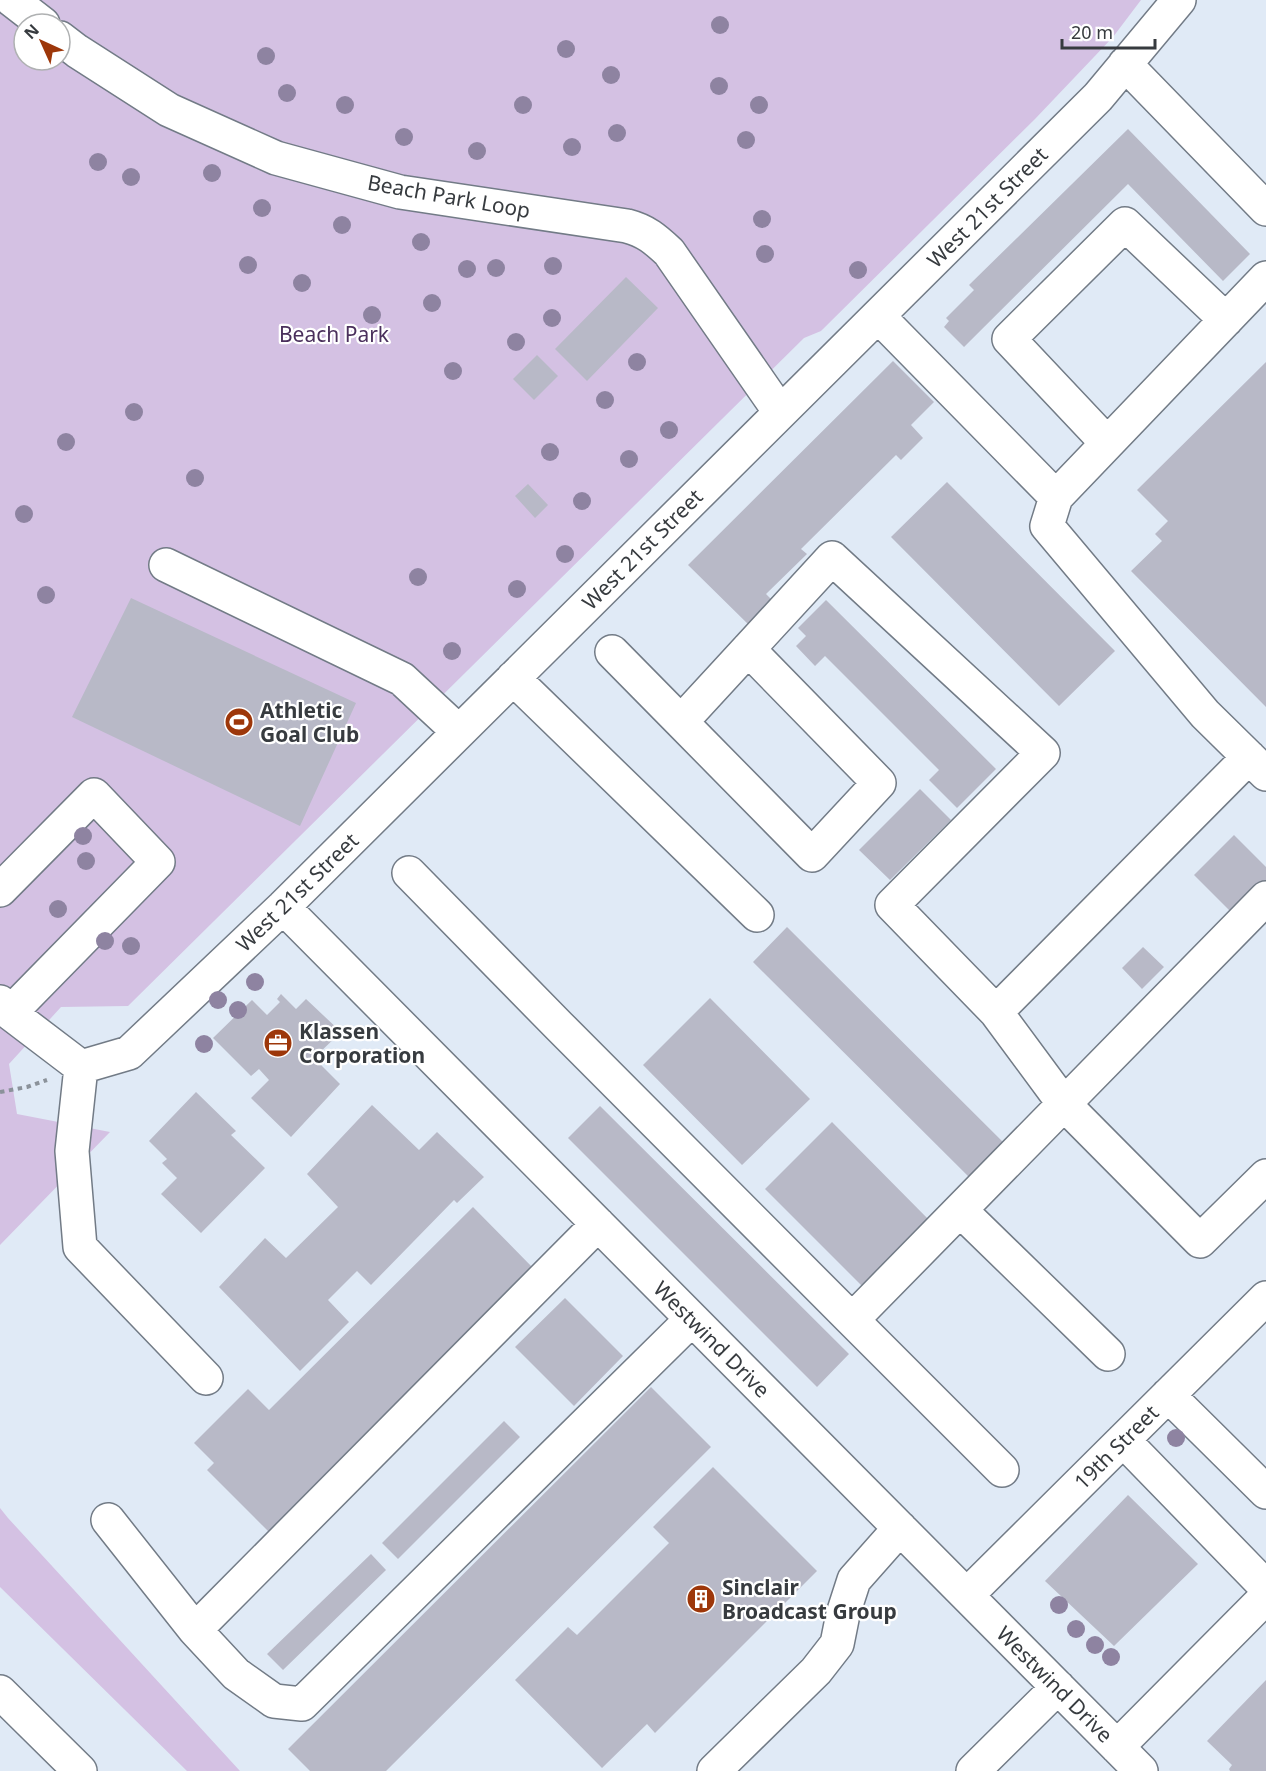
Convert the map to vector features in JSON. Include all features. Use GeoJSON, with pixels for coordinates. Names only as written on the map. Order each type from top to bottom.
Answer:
{"type":"FeatureCollection","features":[{"type":"Feature","properties":{"kind":"main road"},"geometry":{"type":"LineString","coordinates":[[12,0],[28,12]]}},
{"type":"Feature","properties":{"kind":"main road","name":"West 21st Street"},"geometry":{"type":"LineString","coordinates":[[81,1067],[129,1053],[283,907],[1098,97],[1179,0]]}},
{"type":"Feature","properties":{"kind":"main road","name":"Beach Park Loop"},"geometry":{"type":"LineString","coordinates":[[72,47],[169,110],[276,158],[400,192],[627,226],[651,235],[669,252],[780,412]]}},
{"type":"Feature","properties":{"kind":"main road"},"geometry":{"type":"LineString","coordinates":[[1125,64],[1266,209]]}},
{"type":"Feature","properties":{"kind":"main road"},"geometry":{"type":"LineString","coordinates":[[1107,443],[1009,339],[1125,224],[1226,320]]}},
{"type":"Feature","properties":{"kind":"main road"},"geometry":{"type":"LineString","coordinates":[[996,1012],[1257,765],[1205,714],[1047,526],[1056,497],[1266,278]]}},
{"type":"Feature","properties":{"kind":"main road"},"geometry":{"type":"LineString","coordinates":[[878,316],[1056,497]]}},
{"type":"Feature","properties":{"kind":"main road"},"geometry":{"type":"LineString","coordinates":[[681,722],[832,558],[1043,753],[892,906],[996,1012],[1064,1104],[1200,1241],[1266,1176]]}},
{"type":"Feature","properties":{"kind":"main road"},"geometry":{"type":"LineString","coordinates":[[166,565],[402,679],[459,732]]}},
{"type":"Feature","properties":{"kind":"main road"},"geometry":{"type":"LineString","coordinates":[[612,652],[812,855],[879,783],[748,649]]}},
{"type":"Feature","properties":{"kind":"main road"},"geometry":{"type":"LineString","coordinates":[[513,678],[757,915]]}},
{"type":"Feature","properties":{"kind":"main road"},"geometry":{"type":"LineString","coordinates":[[0,890],[94,795],[158,862],[5,1008],[81,1067],[72,1151],[80,1247],[207,1378]]}},
{"type":"Feature","properties":{"kind":"main road"},"geometry":{"type":"LineString","coordinates":[[409,873],[1002,1470]]}},
{"type":"Feature","properties":{"kind":"main road"},"geometry":{"type":"LineString","coordinates":[[852,1320],[1266,898]]}},
{"type":"Feature","properties":{"kind":"main road","name":"Westwind Drive"},"geometry":{"type":"LineString","coordinates":[[283,907],[1141,1771]]}},
{"type":"Feature","properties":{"kind":"main road"},"geometry":{"type":"LineString","coordinates":[[960,1210],[1108,1354]]}},
{"type":"Feature","properties":{"kind":"main road"},"geometry":{"type":"LineString","coordinates":[[195,1630],[598,1224]]}},
{"type":"Feature","properties":{"kind":"main road","name":"19th Street"},"geometry":{"type":"LineString","coordinates":[[967,1595],[1266,1298]]}},
{"type":"Feature","properties":{"kind":"main road"},"geometry":{"type":"LineString","coordinates":[[108,1520],[195,1630],[236,1674],[274,1701],[302,1704],[692,1319]]}},
{"type":"Feature","properties":{"kind":"main road"},"geometry":{"type":"LineString","coordinates":[[1168,1395],[1266,1492]]}},
{"type":"Feature","properties":{"kind":"main road"},"geometry":{"type":"LineString","coordinates":[[1123,1440],[1266,1587]]}},
{"type":"Feature","properties":{"kind":"main road"},"geometry":{"type":"LineString","coordinates":[[714,1771],[816,1671],[837,1644],[843,1614],[854,1580],[900,1528]]}},
{"type":"Feature","properties":{"kind":"main road"},"geometry":{"type":"LineString","coordinates":[[1117,1747],[1266,1597]]}},
{"type":"Feature","properties":{"kind":"main road"},"geometry":{"type":"LineString","coordinates":[[974,1771],[1058,1687]]}},
{"type":"Feature","properties":{"kind":"main road"},"geometry":{"type":"LineString","coordinates":[[0,1692],[80,1771]]}},
{"type":"Feature","properties":{"kind":"path"},"geometry":{"type":"LineString","coordinates":[[0,1092],[27,1087],[81,1067]]}},
{"type":"Feature","properties":{"kind":"green space","name":"Beach Park"},"geometry":{"type":"Polygon","coordinates":[[[0,0],[1141,0],[1113,37],[1035,119],[821,331],[804,338],[128,1006],[61,1007],[9,1064],[17,1114],[110,1132],[0,1245],[0,0]]]}},
{"type":"Feature","properties":{"kind":"green space"},"geometry":{"type":"Polygon","coordinates":[[[0,1508],[240,1771],[187,1771],[0,1587],[0,1508]]]}},
{"type":"Feature","properties":{"kind":"building"},"geometry":{"type":"Polygon","coordinates":[[[1128,129],[1250,254],[1223,281],[1128,184],[964,347],[944,327],[949,321],[946,318],[974,290],[969,285],[1128,129]]]}},
{"type":"Feature","properties":{"kind":"building"},"geometry":{"type":"Polygon","coordinates":[[[626,277],[658,308],[587,381],[555,349],[626,277]]]}},
{"type":"Feature","properties":{"kind":"building"},"geometry":{"type":"Polygon","coordinates":[[[537,355],[558,376],[534,400],[513,379],[537,355]]]}},
{"type":"Feature","properties":{"kind":"building"},"geometry":{"type":"Polygon","coordinates":[[[893,361],[934,402],[911,425],[923,438],[901,460],[896,455],[801,549],[807,554],[766,594],[776,604],[752,628],[688,565],[893,361]]]}},
{"type":"Feature","properties":{"kind":"building"},"geometry":{"type":"Polygon","coordinates":[[[1266,362],[1266,707],[1131,571],[1162,541],[1155,534],[1168,521],[1137,490],[1266,362]]]}},
{"type":"Feature","properties":{"kind":"building"},"geometry":{"type":"Polygon","coordinates":[[[947,482],[1115,651],[1059,706],[891,537],[947,482]]]}},
{"type":"Feature","properties":{"kind":"building"},"geometry":{"type":"Polygon","coordinates":[[[528,484],[548,505],[535,518],[515,496],[528,484]]]}},
{"type":"Feature","properties":{"kind":"building"},"geometry":{"type":"Polygon","coordinates":[[[131,598],[356,703],[300,826],[72,717],[131,598]]]}},
{"type":"Feature","properties":{"kind":"building"},"geometry":{"type":"Polygon","coordinates":[[[826,600],[996,769],[957,808],[929,780],[939,770],[825,656],[815,666],[796,646],[806,636],[798,628],[826,600]]]}},
{"type":"Feature","properties":{"kind":"building"},"geometry":{"type":"Polygon","coordinates":[[[920,789],[951,820],[890,880],[859,850],[920,789]]]}},
{"type":"Feature","properties":{"kind":"building"},"geometry":{"type":"Polygon","coordinates":[[[1234,835],[1266,867],[1266,883],[1234,915],[1194,875],[1234,835]]]}},
{"type":"Feature","properties":{"kind":"building"},"geometry":{"type":"Polygon","coordinates":[[[787,927],[1009,1148],[974,1182],[753,962],[787,927]]]}},
{"type":"Feature","properties":{"kind":"building"},"geometry":{"type":"Polygon","coordinates":[[[1143,947],[1164,967],[1142,989],[1122,968],[1143,947]]]}},
{"type":"Feature","properties":{"kind":"building"},"geometry":{"type":"Polygon","coordinates":[[[281,994],[296,1009],[306,999],[341,1032],[314,1058],[340,1084],[291,1137],[251,1098],[269,1080],[259,1069],[251,1076],[213,1038],[252,1000],[267,1015],[280,1002],[277,999],[281,994]]]}},
{"type":"Feature","properties":{"kind":"building"},"geometry":{"type":"Polygon","coordinates":[[[710,998],[810,1099],[742,1165],[643,1065],[710,998]]]}},
{"type":"Feature","properties":{"kind":"building"},"geometry":{"type":"Polygon","coordinates":[[[196,1092],[236,1131],[231,1135],[265,1168],[201,1233],[161,1194],[177,1178],[162,1163],[167,1159],[149,1141],[196,1092]]]}},
{"type":"Feature","properties":{"kind":"building"},"geometry":{"type":"Polygon","coordinates":[[[372,1105],[419,1150],[437,1132],[484,1177],[457,1203],[454,1200],[371,1285],[357,1271],[328,1300],[349,1322],[300,1371],[219,1287],[265,1238],[286,1258],[338,1207],[307,1174],[372,1105]]]}},
{"type":"Feature","properties":{"kind":"building"},"geometry":{"type":"Polygon","coordinates":[[[600,1106],[849,1354],[817,1387],[568,1138],[600,1106]]]}},
{"type":"Feature","properties":{"kind":"building"},"geometry":{"type":"Polygon","coordinates":[[[832,1122],[932,1223],[865,1289],[765,1189],[832,1122]]]}},
{"type":"Feature","properties":{"kind":"building"},"geometry":{"type":"Polygon","coordinates":[[[473,1207],[533,1268],[269,1532],[207,1470],[214,1463],[194,1443],[248,1389],[269,1410],[473,1207]]]}},
{"type":"Feature","properties":{"kind":"building"},"geometry":{"type":"Polygon","coordinates":[[[565,1298],[623,1356],[574,1406],[515,1347],[565,1298]]]}},
{"type":"Feature","properties":{"kind":"building"},"geometry":{"type":"Polygon","coordinates":[[[651,1387],[711,1447],[386,1771],[310,1771],[288,1749],[651,1387]]]}},
{"type":"Feature","properties":{"kind":"building"},"geometry":{"type":"Polygon","coordinates":[[[504,1421],[520,1437],[398,1559],[382,1543],[504,1421]]]}},
{"type":"Feature","properties":{"kind":"building","name":"Sinclair Broadcast Group"},"geometry":{"type":"Polygon","coordinates":[[[713,1467],[817,1571],[655,1733],[647,1724],[602,1768],[515,1680],[568,1627],[577,1635],[669,1543],[653,1527],[713,1467]]]}},
{"type":"Feature","properties":{"kind":"building"},"geometry":{"type":"Polygon","coordinates":[[[1128,1495],[1198,1564],[1114,1646],[1045,1581],[1128,1495]]]}},
{"type":"Feature","properties":{"kind":"building"},"geometry":{"type":"Polygon","coordinates":[[[371,1554],[386,1570],[283,1670],[267,1654],[371,1554]]]}},
{"type":"Feature","properties":{"kind":"building"},"geometry":{"type":"Polygon","coordinates":[[[1266,1680],[1266,1771],[1230,1771],[1232,1765],[1207,1741],[1266,1680]]]}},
{"type":"Feature","properties":{"kind":"place","name":"Athletic Goal Club"},"geometry":{"type":"Point","coordinates":[239,722]}},
{"type":"Feature","properties":{"kind":"place","name":"Klassen Corporation"},"geometry":{"type":"Point","coordinates":[278,1043]}},
{"type":"Feature","properties":{"kind":"place","name":"Sinclair Broadcast Group"},"geometry":{"type":"Point","coordinates":[701,1599]}}]}
